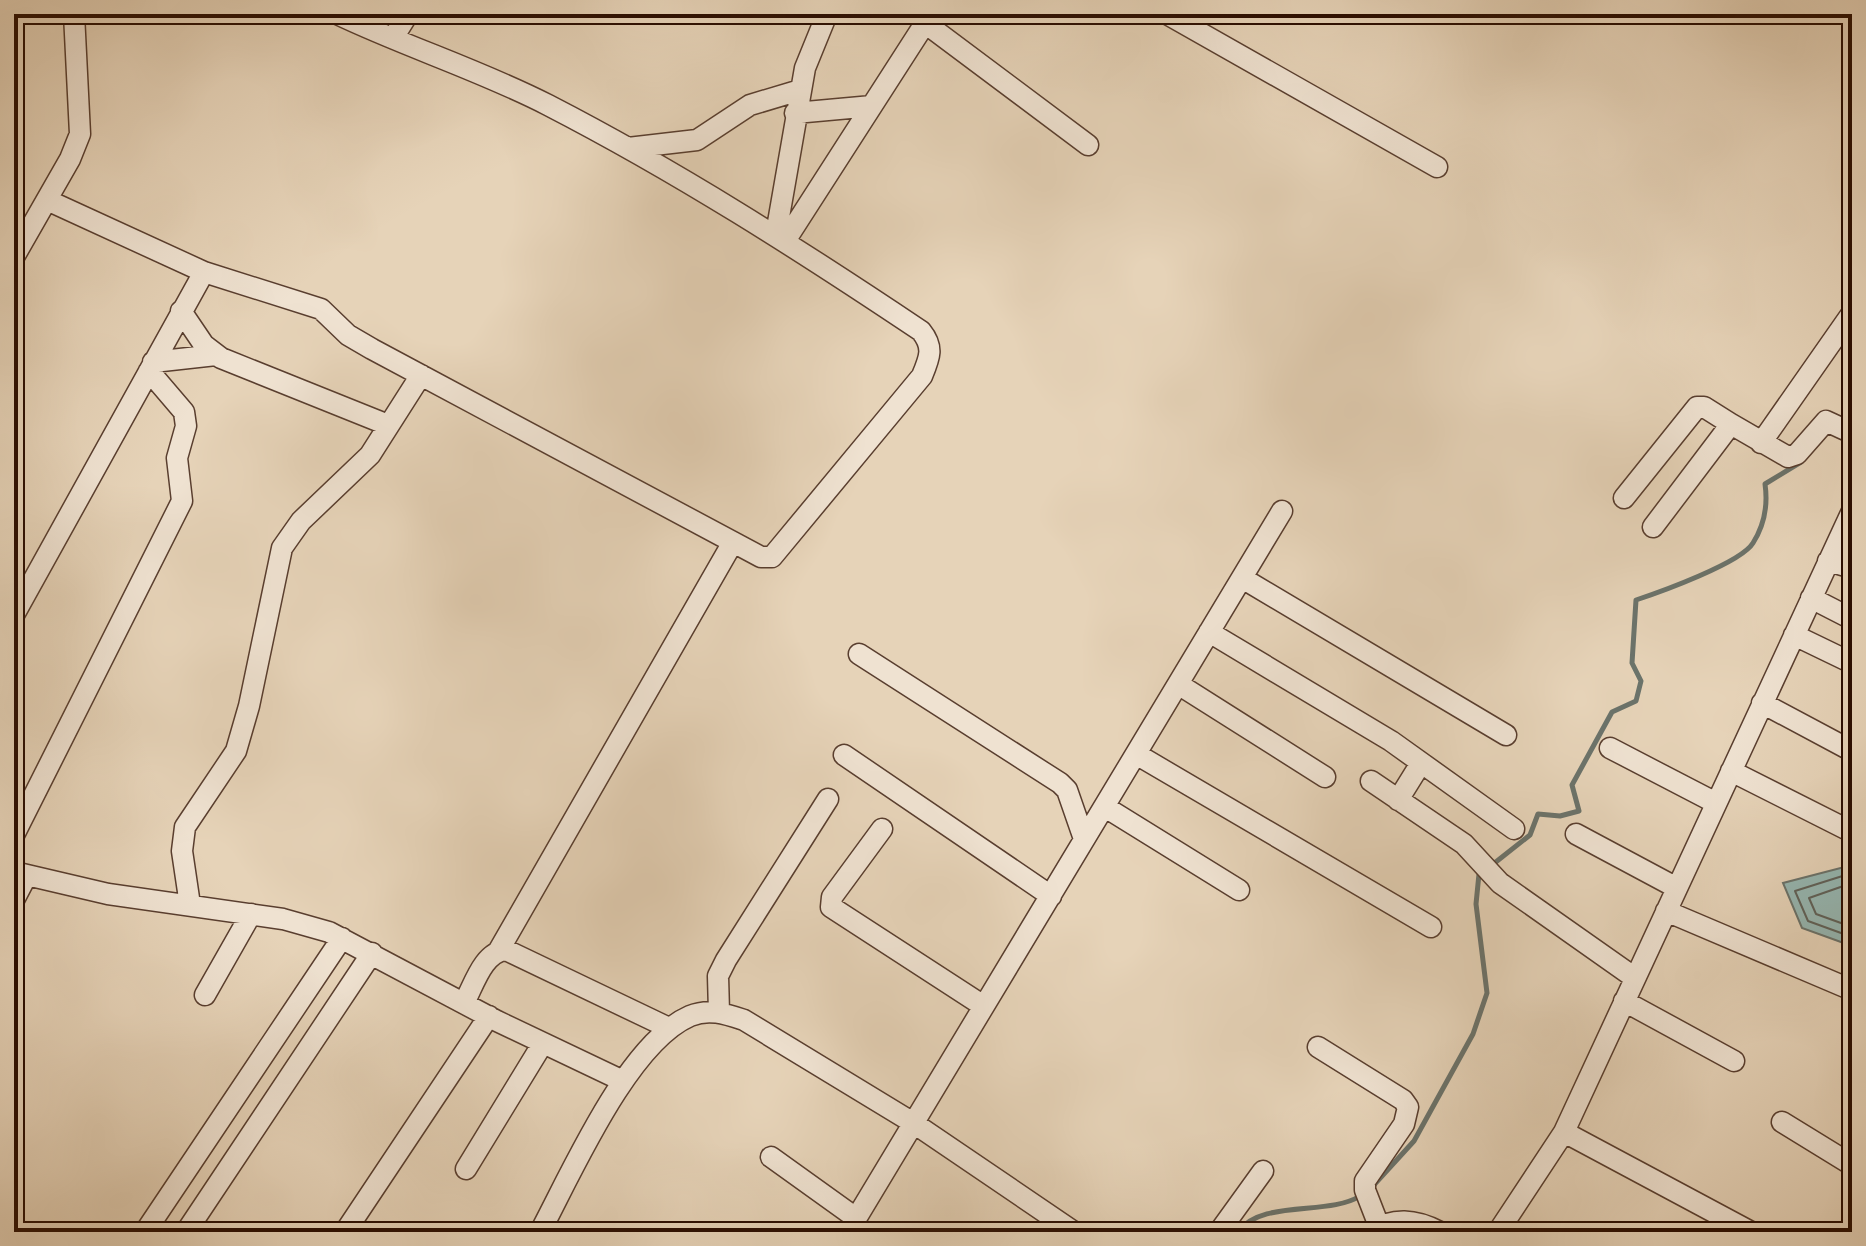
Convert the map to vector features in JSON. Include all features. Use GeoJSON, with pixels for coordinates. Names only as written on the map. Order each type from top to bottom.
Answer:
{"type":"FeatureCollection","features":[{"type":"Feature","properties":{"kind":"street"},"geometry":{"type":"LineString","coordinates":[[14,257],[80,134],[74,14]]}},
{"type":"Feature","properties":{"kind":"street"},"geometry":{"type":"LineString","coordinates":[[47,200],[204,272],[321,309],[357,341],[761,557],[776,554],[922,376],[931,356],[930,342],[921,331],[780,237],[628,148],[507,85],[337,14]]}},
{"type":"Feature","properties":{"kind":"street"},"geometry":{"type":"LineString","coordinates":[[393,38],[408,14]]}},
{"type":"Feature","properties":{"kind":"street"},"geometry":{"type":"LineString","coordinates":[[780,237],[795,113],[811,47],[827,14]]}},
{"type":"Feature","properties":{"kind":"street"},"geometry":{"type":"LineString","coordinates":[[1167,14],[1437,167]]}},
{"type":"Feature","properties":{"kind":"street"},"geometry":{"type":"LineString","coordinates":[[780,237],[872,106],[928,19],[1088,145]]}},
{"type":"Feature","properties":{"kind":"street"},"geometry":{"type":"LineString","coordinates":[[628,148],[697,140],[750,105],[800,90]]}},
{"type":"Feature","properties":{"kind":"street"},"geometry":{"type":"LineString","coordinates":[[795,113],[872,106]]}},
{"type":"Feature","properties":{"kind":"street"},"geometry":{"type":"LineString","coordinates":[[14,615],[204,272]]}},
{"type":"Feature","properties":{"kind":"street"},"geometry":{"type":"LineString","coordinates":[[181,311],[216,355],[388,425]]}},
{"type":"Feature","properties":{"kind":"street"},"geometry":{"type":"LineString","coordinates":[[1761,443],[1852,313]]}},
{"type":"Feature","properties":{"kind":"street"},"geometry":{"type":"LineString","coordinates":[[151,367],[216,355]]}},
{"type":"Feature","properties":{"kind":"street"},"geometry":{"type":"LineString","coordinates":[[14,835],[182,501],[177,458],[186,419],[180,403],[151,367]]}},
{"type":"Feature","properties":{"kind":"street"},"geometry":{"type":"LineString","coordinates":[[190,905],[182,851],[185,827],[236,751],[249,706],[282,548],[301,521],[357,470],[421,375]]}},
{"type":"Feature","properties":{"kind":"street"},"geometry":{"type":"LineString","coordinates":[[1624,498],[1697,407],[1704,407],[1788,457],[1797,454],[1826,421],[1845,428]]}},
{"type":"Feature","properties":{"kind":"street"},"geometry":{"type":"LineString","coordinates":[[1653,527],[1731,424]]}},
{"type":"Feature","properties":{"kind":"street"},"geometry":{"type":"LineString","coordinates":[[771,1157],[852,1225],[1282,511]]}},
{"type":"Feature","properties":{"kind":"street"},"geometry":{"type":"LineString","coordinates":[[1498,1232],[1564,1132],[1852,511]]}},
{"type":"Feature","properties":{"kind":"street"},"geometry":{"type":"LineString","coordinates":[[464,1003],[486,961],[499,950],[733,542]]}},
{"type":"Feature","properties":{"kind":"street"},"geometry":{"type":"LineString","coordinates":[[1828,561],[1852,568]]}},
{"type":"Feature","properties":{"kind":"street"},"geometry":{"type":"LineString","coordinates":[[1242,578],[1506,735]]}},
{"type":"Feature","properties":{"kind":"street"},"geometry":{"type":"LineString","coordinates":[[1811,598],[1852,619]]}},
{"type":"Feature","properties":{"kind":"street"},"geometry":{"type":"LineString","coordinates":[[1209,632],[1391,741],[1514,829]]}},
{"type":"Feature","properties":{"kind":"street"},"geometry":{"type":"LineString","coordinates":[[1794,635],[1852,663]]}},
{"type":"Feature","properties":{"kind":"street"},"geometry":{"type":"LineString","coordinates":[[859,654],[1060,783],[1067,790],[1084,839]]}},
{"type":"Feature","properties":{"kind":"street"},"geometry":{"type":"LineString","coordinates":[[1178,684],[1325,777]]}},
{"type":"Feature","properties":{"kind":"street"},"geometry":{"type":"LineString","coordinates":[[1762,703],[1852,751]]}},
{"type":"Feature","properties":{"kind":"street"},"geometry":{"type":"LineString","coordinates":[[1610,748],[1716,803]]}},
{"type":"Feature","properties":{"kind":"street"},"geometry":{"type":"LineString","coordinates":[[1136,754],[1431,927]]}},
{"type":"Feature","properties":{"kind":"street"},"geometry":{"type":"LineString","coordinates":[[844,755],[1051,896]]}},
{"type":"Feature","properties":{"kind":"street"},"geometry":{"type":"LineString","coordinates":[[1398,800],[1421,763]]}},
{"type":"Feature","properties":{"kind":"street"},"geometry":{"type":"LineString","coordinates":[[1731,771],[1852,832]]}},
{"type":"Feature","properties":{"kind":"street"},"geometry":{"type":"LineString","coordinates":[[1371,781],[1464,844],[1488,870],[1635,978]]}},
{"type":"Feature","properties":{"kind":"street"},"geometry":{"type":"LineString","coordinates":[[719,1012],[718,976],[726,960],[828,799]]}},
{"type":"Feature","properties":{"kind":"street"},"geometry":{"type":"LineString","coordinates":[[1105,807],[1239,890]]}},
{"type":"Feature","properties":{"kind":"street"},"geometry":{"type":"LineString","coordinates":[[882,829],[832,897],[831,907],[982,1005]]}},
{"type":"Feature","properties":{"kind":"street"},"geometry":{"type":"LineString","coordinates":[[1576,834],[1677,888]]}},
{"type":"Feature","properties":{"kind":"street"},"geometry":{"type":"LineString","coordinates":[[14,900],[20,873],[108,894],[283,919],[342,938],[489,1016],[623,1081]]}},
{"type":"Feature","properties":{"kind":"street"},"geometry":{"type":"LineString","coordinates":[[1666,911],[1852,990]]}},
{"type":"Feature","properties":{"kind":"street"},"geometry":{"type":"LineString","coordinates":[[205,995],[251,914]]}},
{"type":"Feature","properties":{"kind":"street"},"geometry":{"type":"LineString","coordinates":[[145,1232],[342,938]]}},
{"type":"Feature","properties":{"kind":"street"},"geometry":{"type":"LineString","coordinates":[[499,950],[506,950],[669,1028]]}},
{"type":"Feature","properties":{"kind":"street"},"geometry":{"type":"LineString","coordinates":[[186,1232],[372,953]]}},
{"type":"Feature","properties":{"kind":"street"},"geometry":{"type":"LineString","coordinates":[[1624,1001],[1734,1061]]}},
{"type":"Feature","properties":{"kind":"street"},"geometry":{"type":"LineString","coordinates":[[540,1232],[623,1081],[669,1028],[693,1015],[719,1012],[744,1020],[915,1124],[1074,1232]]}},
{"type":"Feature","properties":{"kind":"street"},"geometry":{"type":"LineString","coordinates":[[345,1232],[489,1016]]}},
{"type":"Feature","properties":{"kind":"street"},"geometry":{"type":"LineString","coordinates":[[466,1169],[543,1043]]}},
{"type":"Feature","properties":{"kind":"street"},"geometry":{"type":"LineString","coordinates":[[1318,1047],[1403,1100],[1408,1107],[1404,1124],[1369,1172],[1367,1196],[1374,1229],[1401,1220],[1427,1229]]}},
{"type":"Feature","properties":{"kind":"street"},"geometry":{"type":"LineString","coordinates":[[1782,1122],[1852,1165]]}},
{"type":"Feature","properties":{"kind":"street"},"geometry":{"type":"LineString","coordinates":[[1564,1132],[1751,1232]]}},
{"type":"Feature","properties":{"kind":"street"},"geometry":{"type":"LineString","coordinates":[[1219,1232],[1263,1171]]}},
{"type":"Feature","properties":{"kind":"water"},"geometry":{"type":"Polygon","coordinates":[[[1852,865],[1852,946],[1802,928],[1783,883],[1852,865]]]}},
{"type":"Feature","properties":{"kind":"waterway"},"geometry":{"type":"LineString","coordinates":[[1842,422],[1852,417]]}},
{"type":"Feature","properties":{"kind":"waterway"},"geometry":{"type":"LineString","coordinates":[[1492,865],[1530,835],[1538,814],[1560,816],[1579,811],[1572,785],[1612,712],[1636,701],[1641,681],[1632,663],[1636,600],[1699,576],[1746,551],[1763,522],[1765,484],[1801,462]]}},
{"type":"Feature","properties":{"kind":"waterway"},"geometry":{"type":"LineString","coordinates":[[1372,1187],[1414,1141],[1473,1034],[1487,993],[1476,904],[1479,874],[1483,871]]}},
{"type":"Feature","properties":{"kind":"waterway"},"geometry":{"type":"LineString","coordinates":[[1238,1232],[1262,1215],[1347,1202],[1360,1196]]}}]}
